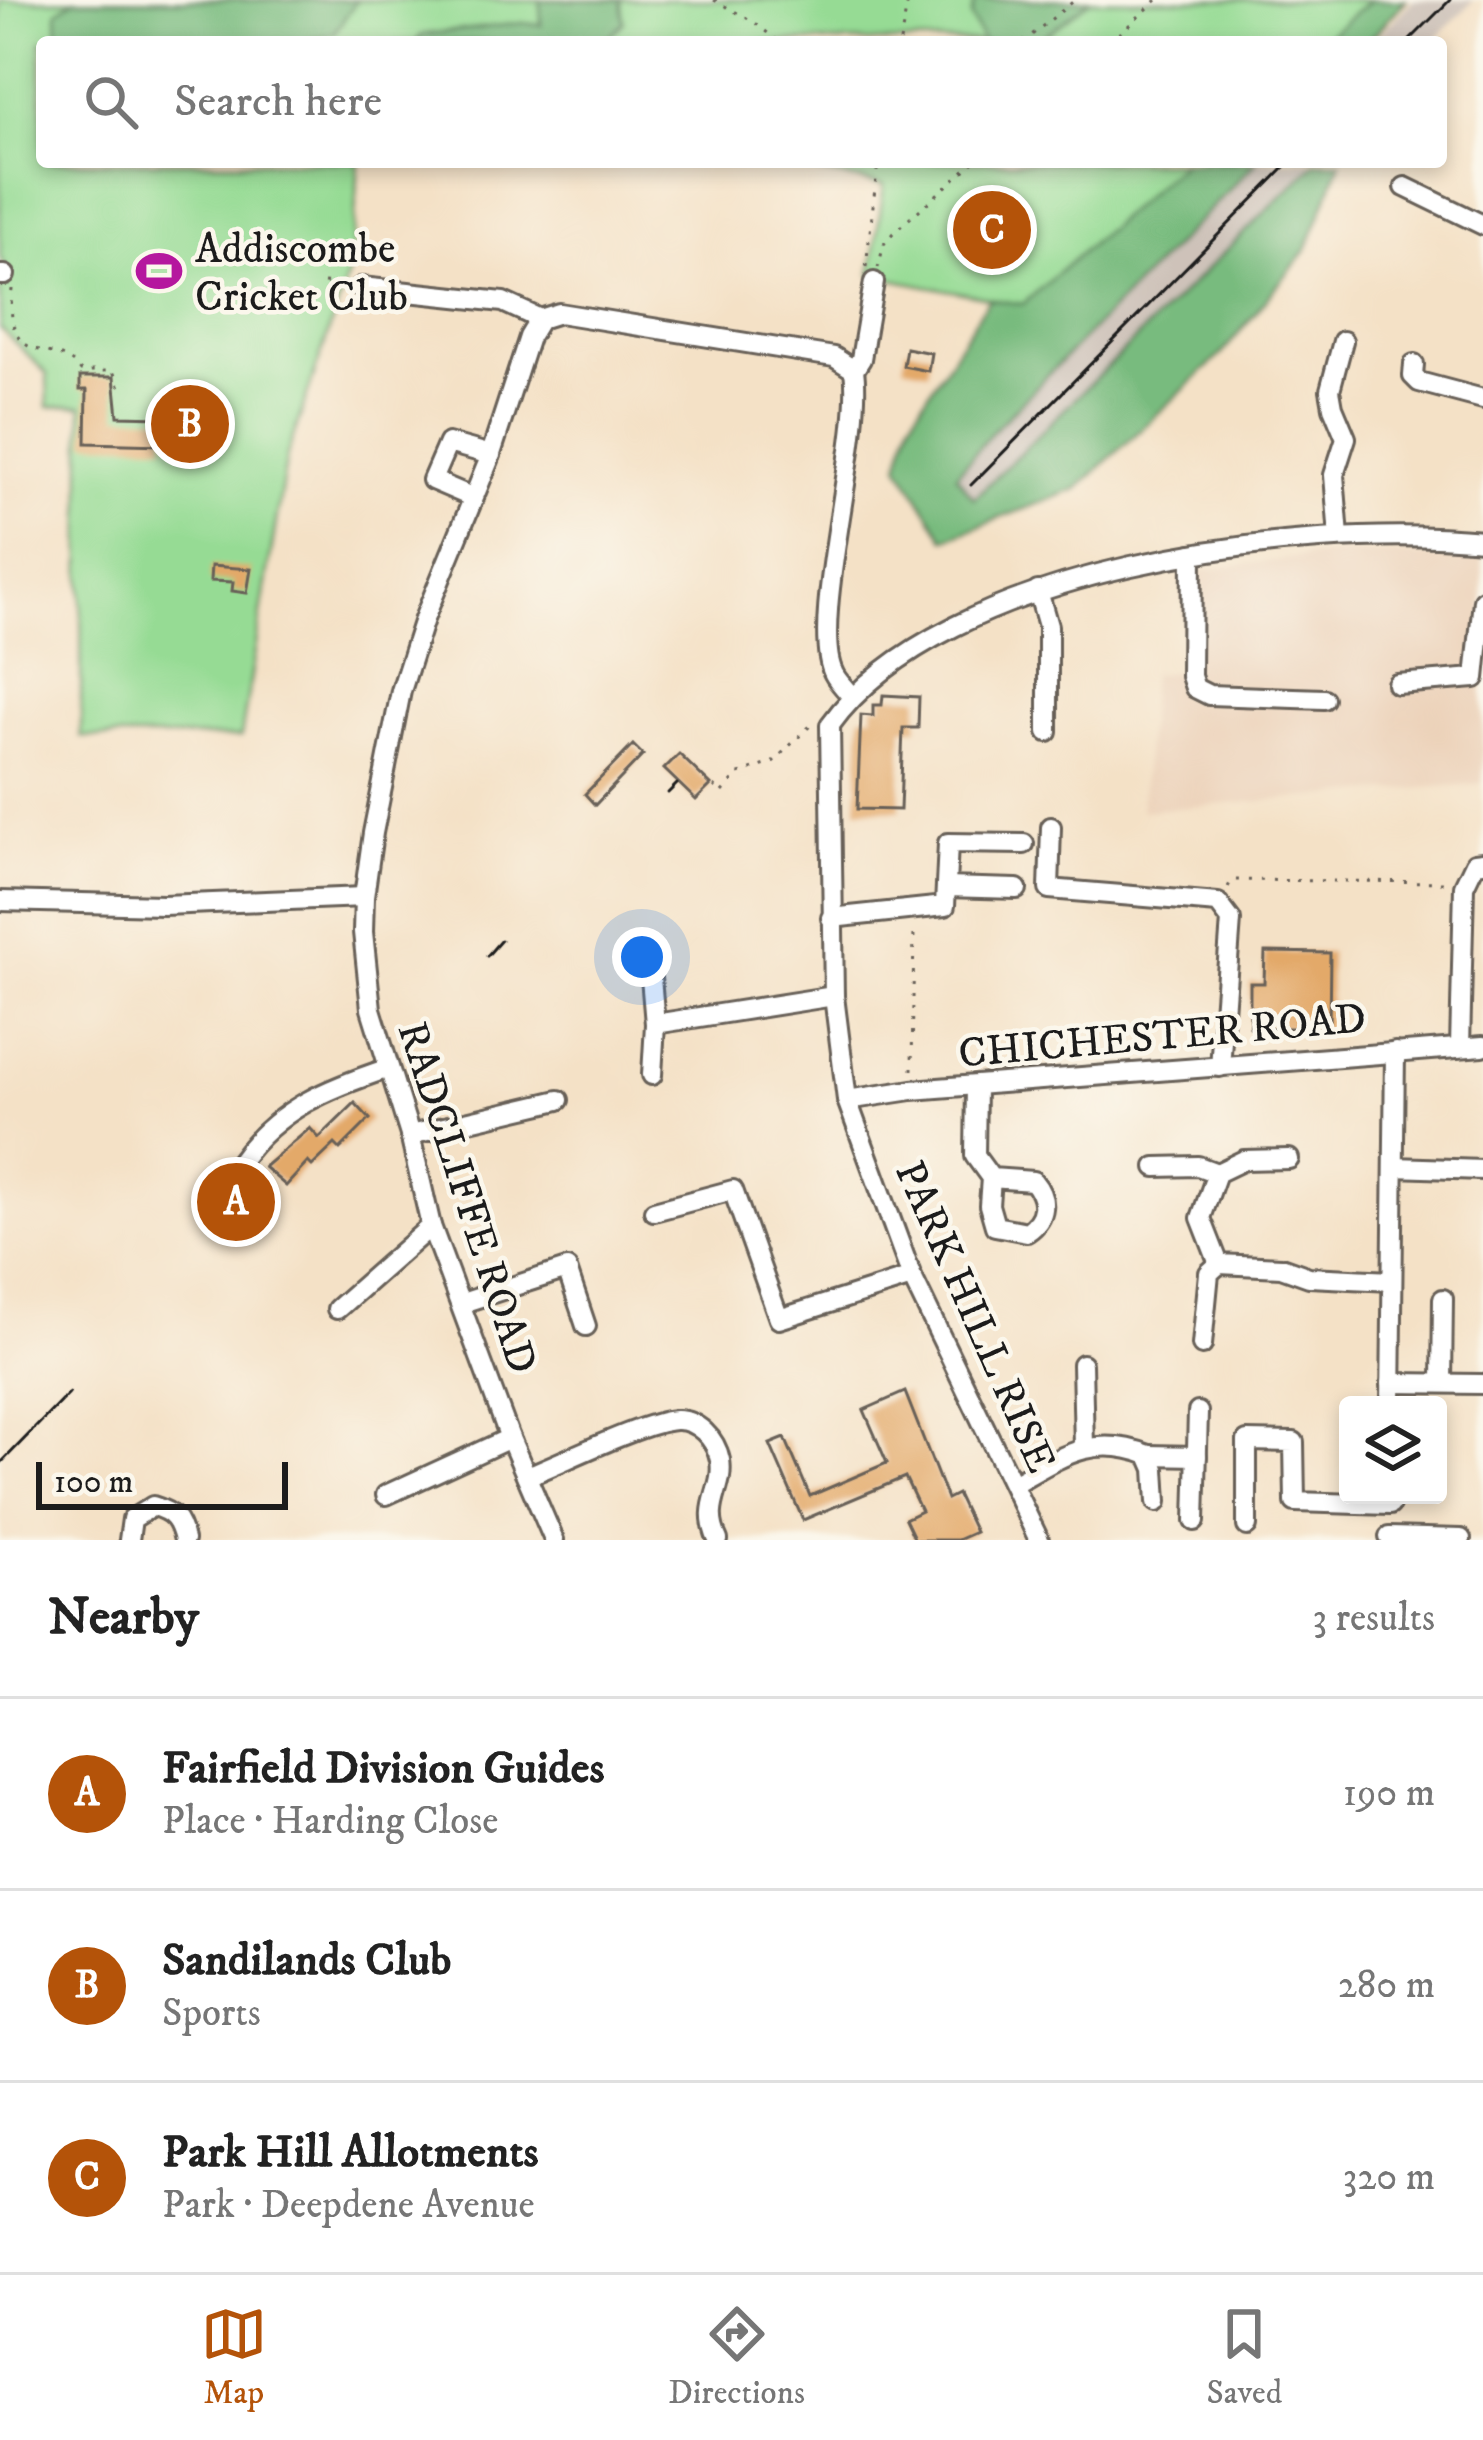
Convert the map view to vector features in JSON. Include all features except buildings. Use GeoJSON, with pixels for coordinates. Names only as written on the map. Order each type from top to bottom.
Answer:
{"type":"FeatureCollection","features":[{"type":"Feature","properties":{"kind":"street"},"geometry":{"type":"LineString","coordinates":[[1405,187],[1483,225]]}},
{"type":"Feature","properties":{"kind":"street"},"geometry":{"type":"LineString","coordinates":[[851,696],[832,672],[828,640],[854,370],[861,359],[874,282]]}},
{"type":"Feature","properties":{"kind":"street"},"geometry":{"type":"LineString","coordinates":[[362,287],[502,302],[540,319],[560,313],[834,357],[854,370]]}},
{"type":"Feature","properties":{"kind":"street","name":"RADCLIFFE ROAD"},"geometry":{"type":"LineString","coordinates":[[540,319],[525,347],[491,455],[400,691],[364,898],[370,1009],[410,1135],[431,1226],[510,1438],[554,1540]]}},
{"type":"Feature","properties":{"kind":"street"},"geometry":{"type":"LineString","coordinates":[[1339,537],[1334,475],[1346,438],[1330,390],[1343,341]]}},
{"type":"Feature","properties":{"kind":"street"},"geometry":{"type":"LineString","coordinates":[[1414,364],[1419,382],[1483,399]]}},
{"type":"Feature","properties":{"kind":"street"},"geometry":{"type":"LineString","coordinates":[[474,498],[432,480],[441,454],[448,443],[491,455]]}},
{"type":"Feature","properties":{"kind":"street"},"geometry":{"type":"LineString","coordinates":[[830,725],[851,696],[928,640],[1002,603],[1039,591],[1192,554],[1339,537],[1483,540]]}},
{"type":"Feature","properties":{"kind":"street"},"geometry":{"type":"LineString","coordinates":[[1192,554],[1191,676],[1195,688],[1209,695],[1324,699]]}},
{"type":"Feature","properties":{"kind":"street"},"geometry":{"type":"LineString","coordinates":[[1039,591],[1048,626],[1048,732]]}},
{"type":"Feature","properties":{"kind":"street"},"geometry":{"type":"LineString","coordinates":[[1397,684],[1475,678],[1483,600]]}},
{"type":"Feature","properties":{"kind":"street","name":"PARK HILL RISE"},"geometry":{"type":"LineString","coordinates":[[830,725],[834,996],[847,1100],[911,1277],[1039,1540]]}},
{"type":"Feature","properties":{"kind":"street"},"geometry":{"type":"LineString","coordinates":[[1051,827],[1049,889],[1218,903],[1231,920],[1220,1067]]}},
{"type":"Feature","properties":{"kind":"street"},"geometry":{"type":"LineString","coordinates":[[831,918],[945,906],[948,843],[1024,844]]}},
{"type":"Feature","properties":{"kind":"street"},"geometry":{"type":"LineString","coordinates":[[1460,1047],[1464,891],[1474,862],[1483,862]]}},
{"type":"Feature","properties":{"kind":"street"},"geometry":{"type":"LineString","coordinates":[[946,887],[1017,889]]}},
{"type":"Feature","properties":{"kind":"street"},"geometry":{"type":"LineString","coordinates":[[0,901],[164,904],[364,898]]}},
{"type":"Feature","properties":{"kind":"street"},"geometry":{"type":"LineString","coordinates":[[650,966],[655,1024],[652,1075]]}},
{"type":"Feature","properties":{"kind":"street"},"geometry":{"type":"LineString","coordinates":[[655,1024],[834,996]]}},
{"type":"Feature","properties":{"kind":"street","name":"CHICHESTER ROAD"},"geometry":{"type":"LineString","coordinates":[[847,1100],[912,1090],[1483,1046]]}},
{"type":"Feature","properties":{"kind":"street"},"geometry":{"type":"LineString","coordinates":[[1390,1396],[1395,1052]]}},
{"type":"Feature","properties":{"kind":"street"},"geometry":{"type":"LineString","coordinates":[[240,1162],[261,1132],[327,1089],[389,1068]]}},
{"type":"Feature","properties":{"kind":"street"},"geometry":{"type":"LineString","coordinates":[[976,1086],[975,1156],[991,1178]]}},
{"type":"Feature","properties":{"kind":"street"},"geometry":{"type":"LineString","coordinates":[[410,1135],[559,1100]]}},
{"type":"Feature","properties":{"kind":"street"},"geometry":{"type":"LineString","coordinates":[[1219,1264],[1201,1218],[1217,1173],[1244,1160],[1289,1159]]}},
{"type":"Feature","properties":{"kind":"street"},"geometry":{"type":"LineString","coordinates":[[1156,1167],[1198,1166],[1217,1173]]}},
{"type":"Feature","properties":{"kind":"street"},"geometry":{"type":"LineString","coordinates":[[1394,1167],[1483,1170]]}},
{"type":"Feature","properties":{"kind":"street"},"geometry":{"type":"LineString","coordinates":[[654,1211],[733,1190],[779,1319],[911,1277]]}},
{"type":"Feature","properties":{"kind":"street"},"geometry":{"type":"LineString","coordinates":[[337,1309],[431,1226]]}},
{"type":"Feature","properties":{"kind":"street"},"geometry":{"type":"LineString","coordinates":[[1202,1345],[1207,1286],[1219,1264],[1281,1267],[1309,1277],[1392,1281]]}},
{"type":"Feature","properties":{"kind":"street"},"geometry":{"type":"LineString","coordinates":[[462,1303],[567,1269],[586,1326]]}},
{"type":"Feature","properties":{"kind":"street"},"geometry":{"type":"LineString","coordinates":[[1442,1383],[1443,1299]]}},
{"type":"Feature","properties":{"kind":"street"},"geometry":{"type":"LineString","coordinates":[[1082,1364],[1084,1447]]}},
{"type":"Feature","properties":{"kind":"street"},"geometry":{"type":"LineString","coordinates":[[1391,1383],[1483,1384]]}},
{"type":"Feature","properties":{"kind":"street"},"geometry":{"type":"LineString","coordinates":[[1195,1521],[1198,1412]]}},
{"type":"Feature","properties":{"kind":"street"},"geometry":{"type":"LineString","coordinates":[[527,1476],[652,1426],[676,1420],[692,1423],[713,1442],[721,1462],[710,1507],[718,1540]]}},
{"type":"Feature","properties":{"kind":"street"},"geometry":{"type":"LineString","coordinates":[[386,1495],[510,1438]]}},
{"type":"Feature","properties":{"kind":"street"},"geometry":{"type":"LineString","coordinates":[[1247,1526],[1247,1441],[1294,1442],[1294,1502],[1339,1501]]}},
{"type":"Feature","properties":{"kind":"street"},"geometry":{"type":"LineString","coordinates":[[1013,1484],[1084,1447],[1197,1456]]}},
{"type":"Feature","properties":{"kind":"street"},"geometry":{"type":"LineString","coordinates":[[1149,1455],[1157,1502]]}},
{"type":"Feature","properties":{"kind":"street"},"geometry":{"type":"LineString","coordinates":[[1390,1504],[1389,1539],[1461,1539]]}},
{"type":"Feature","properties":{"kind":"street"},"geometry":{"type":"LineString","coordinates":[[129,1540],[132,1520],[153,1506],[168,1510],[179,1521],[184,1540]]}},
{"type":"Feature","properties":{"kind":"path"},"geometry":{"type":"LineString","coordinates":[[714,0],[772,36]]}},
{"type":"Feature","properties":{"kind":"path"},"geometry":{"type":"LineString","coordinates":[[901,36],[908,0]]}},
{"type":"Feature","properties":{"kind":"path"},"geometry":{"type":"LineString","coordinates":[[1031,36],[1076,0]]}},
{"type":"Feature","properties":{"kind":"path"},"geometry":{"type":"LineString","coordinates":[[1117,36],[1156,0]]}},
{"type":"Feature","properties":{"kind":"path"},"geometry":{"type":"LineString","coordinates":[[877,168],[864,281],[874,282],[884,244],[967,168]]}},
{"type":"Feature","properties":{"kind":"path"},"geometry":{"type":"LineString","coordinates":[[3,275],[13,278],[11,323],[22,342],[74,361],[81,371],[113,371],[120,388]]}},
{"type":"Feature","properties":{"kind":"path"},"geometry":{"type":"LineString","coordinates":[[714,785],[722,793],[739,774],[772,763],[812,724],[830,725]]}},
{"type":"Feature","properties":{"kind":"path"},"geometry":{"type":"LineString","coordinates":[[1218,903],[1232,880],[1456,882],[1464,891]]}},
{"type":"Feature","properties":{"kind":"path"},"geometry":{"type":"LineString","coordinates":[[912,1090],[914,909]]}},
{"type":"Feature","properties":{"kind":"shaded area"},"geometry":{"type":"Polygon","coordinates":[[[1413,0],[1474,0],[1439,36],[1378,36],[1413,0]]]}},
{"type":"Feature","properties":{"kind":"shaded area"},"geometry":{"type":"Polygon","coordinates":[[[1250,168],[1310,168],[974,498],[956,476],[992,432],[1250,168]]]}},
{"type":"Feature","properties":{"kind":"shaded area"},"geometry":{"type":"Polygon","coordinates":[[[1339,552],[1483,558],[1483,783],[1141,811],[1151,674],[1183,672],[1183,573],[1339,552]]]}},
{"type":"Feature","properties":{"kind":"green space"},"geometry":{"type":"Polygon","coordinates":[[[0,0],[1370,0],[1328,36],[36,36],[36,168],[359,168],[351,266],[287,455],[241,737],[81,737],[82,406],[48,407],[47,374],[0,328],[5,266],[0,258],[0,0]]]}},
{"type":"Feature","properties":{"kind":"green space"},"geometry":{"type":"Polygon","coordinates":[[[75,0],[357,0],[334,33],[324,36],[58,36],[57,11],[75,0]]]}},
{"type":"Feature","properties":{"kind":"green space"},"geometry":{"type":"Polygon","coordinates":[[[540,0],[621,0],[624,22],[611,36],[421,36],[522,23],[541,25],[540,0]]]}},
{"type":"Feature","properties":{"kind":"green space"},"geometry":{"type":"Polygon","coordinates":[[[975,0],[1091,0],[1044,36],[980,36],[971,17],[975,0]]]}},
{"type":"Feature","properties":{"kind":"green space"},"geometry":{"type":"Polygon","coordinates":[[[1371,0],[1406,0],[1373,36],[1327,36],[1371,0]]]}},
{"type":"Feature","properties":{"kind":"green space"},"geometry":{"type":"Polygon","coordinates":[[[795,168],[1176,168],[1023,305],[871,275],[884,185],[795,168]]]}},
{"type":"Feature","properties":{"kind":"green space"},"geometry":{"type":"Polygon","coordinates":[[[1176,168],[1250,168],[992,432],[956,475],[974,498],[1310,168],[1339,168],[1307,249],[1223,353],[1077,489],[945,539],[899,465],[911,420],[989,299],[1023,304],[1176,168]]]}},
{"type":"Feature","properties":{"kind":"tram line"},"geometry":{"type":"LineString","coordinates":[[1414,36],[1450,0]]}},
{"type":"Feature","properties":{"kind":"tram line"},"geometry":{"type":"LineString","coordinates":[[971,485],[1284,168]]}},
{"type":"Feature","properties":{"kind":"tram line"},"geometry":{"type":"LineString","coordinates":[[668,793],[677,784]]}},
{"type":"Feature","properties":{"kind":"tram line"},"geometry":{"type":"LineString","coordinates":[[487,956],[501,940]]}},
{"type":"Feature","properties":{"kind":"tram line"},"geometry":{"type":"LineString","coordinates":[[0,1464],[69,1393]]}},
{"type":"Feature","properties":{"kind":"place","name":"Park Hill Allotments"},"geometry":{"type":"Point","coordinates":[992,230]}},
{"type":"Feature","properties":{"kind":"place","name":"Addiscombe Cricket Club"},"geometry":{"type":"Point","coordinates":[159,271]}},
{"type":"Feature","properties":{"kind":"place","name":"Sandilands Club"},"geometry":{"type":"Point","coordinates":[190,424]}},
{"type":"Feature","properties":{"kind":"place","name":"Fairfield Division Guides"},"geometry":{"type":"Point","coordinates":[236,1202]}}]}
